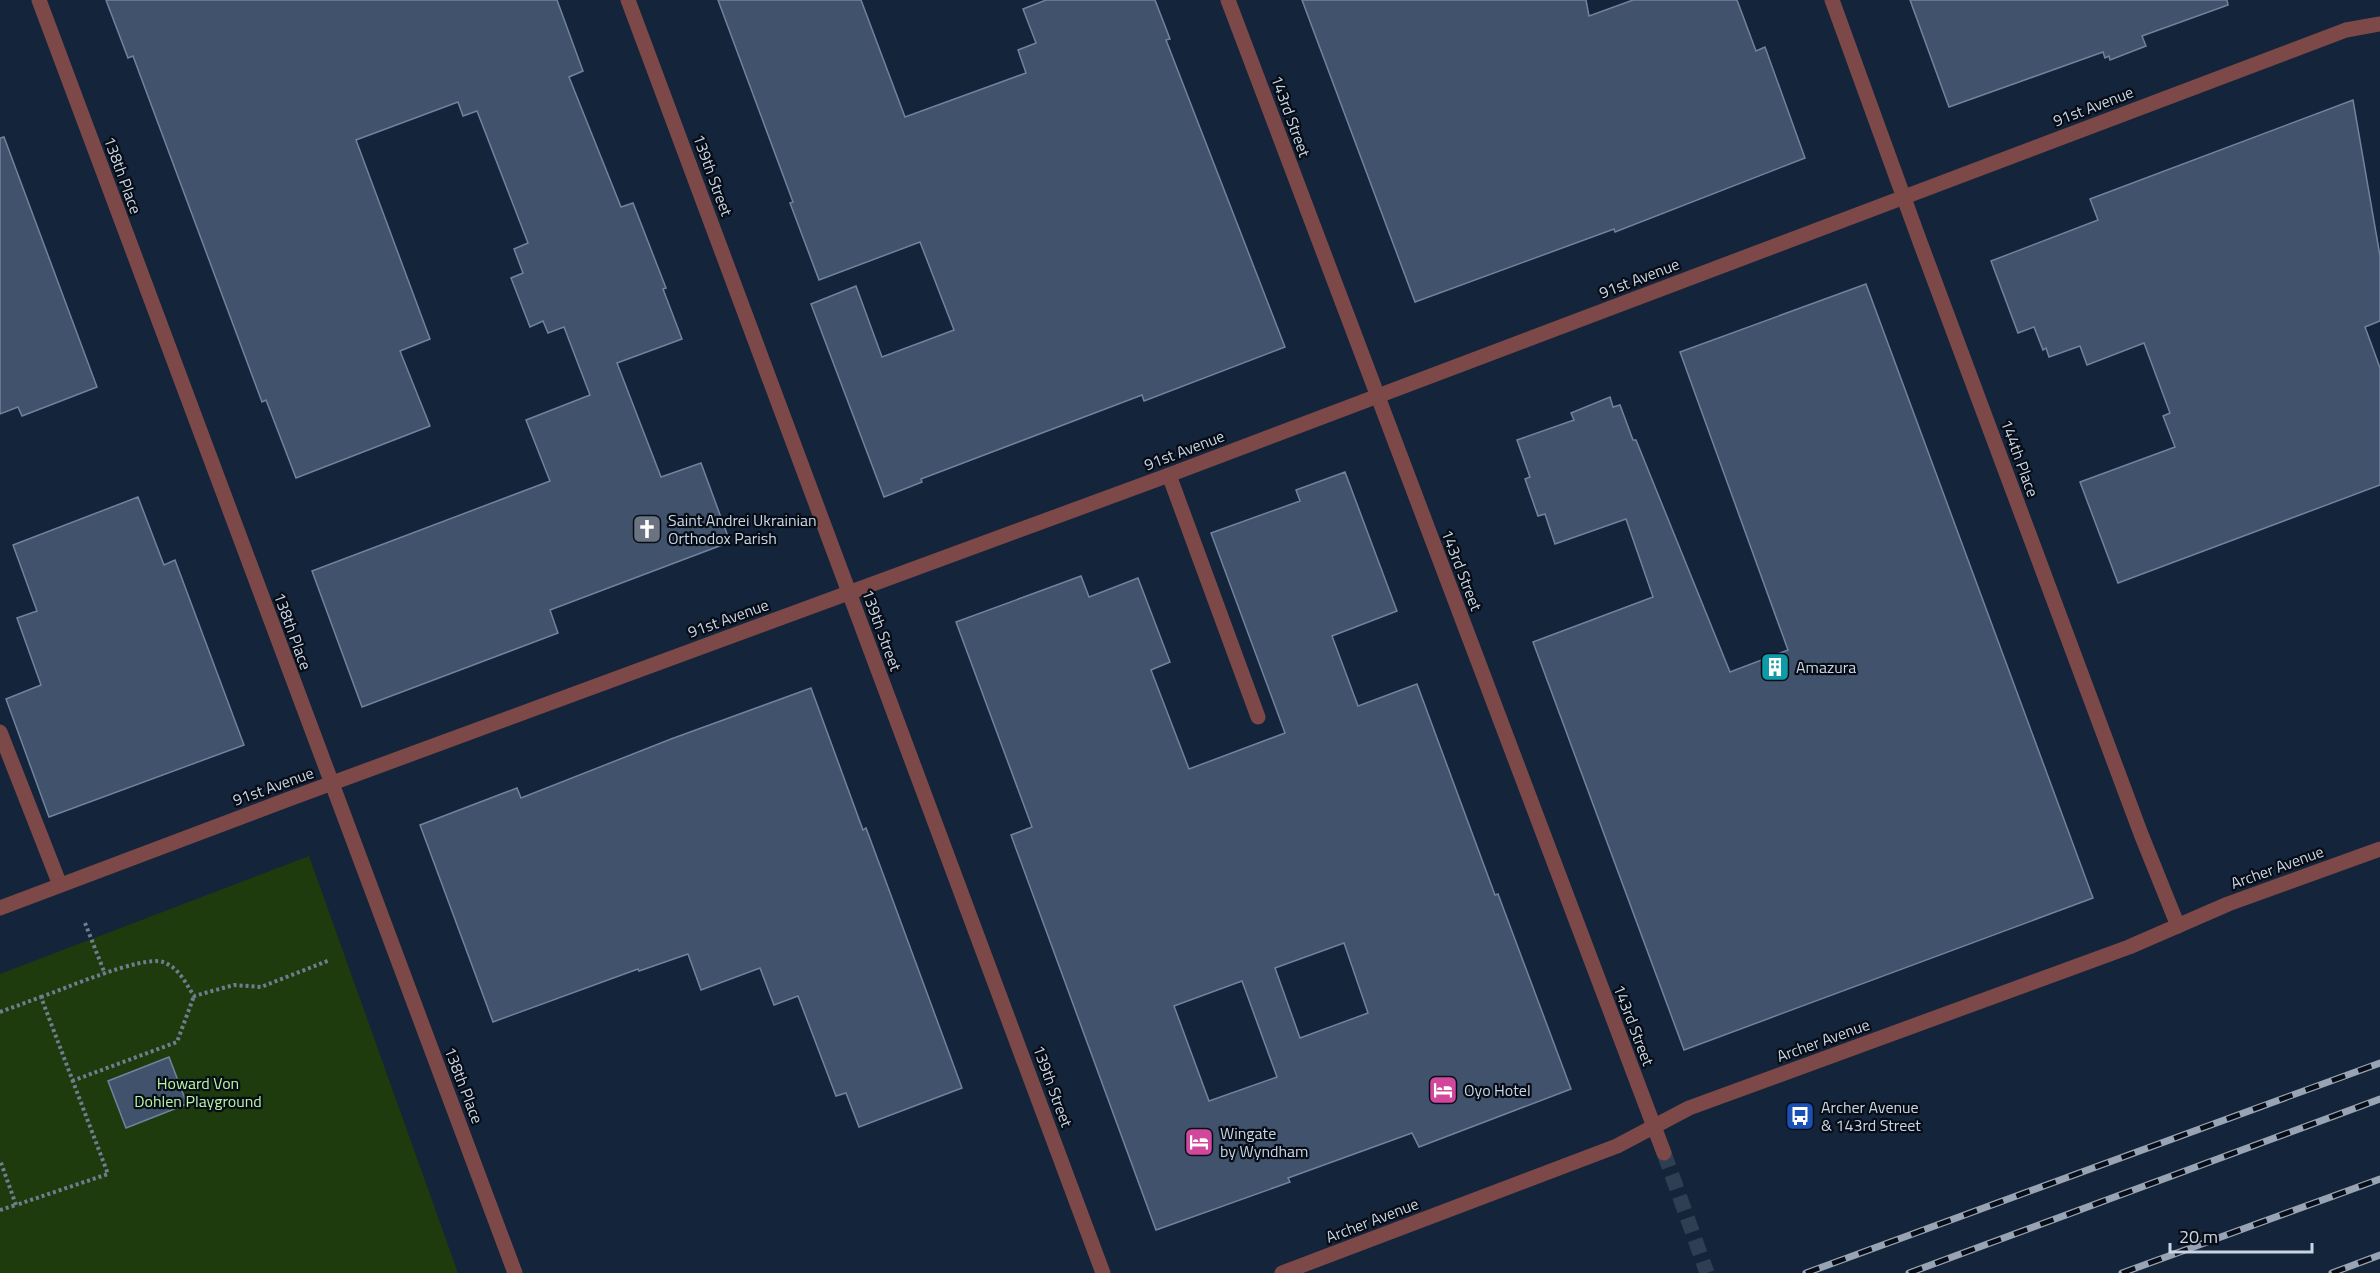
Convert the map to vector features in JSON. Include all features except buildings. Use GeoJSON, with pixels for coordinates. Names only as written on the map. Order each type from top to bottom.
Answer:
{"type":"FeatureCollection","features":[{"type":"Feature","properties":{"kind":"street","name":"138th Place"},"geometry":{"type":"LineString","coordinates":[[39,0],[515,1273]]}},
{"type":"Feature","properties":{"kind":"street","name":"139th Street"},"geometry":{"type":"LineString","coordinates":[[628,0],[1103,1273]]}},
{"type":"Feature","properties":{"kind":"street","name":"143rd Street"},"geometry":{"type":"LineString","coordinates":[[1228,0],[1664,1153]]}},
{"type":"Feature","properties":{"kind":"street","name":"144th Place"},"geometry":{"type":"LineString","coordinates":[[1832,0],[1903,198],[2141,834],[2178,926]]}},
{"type":"Feature","properties":{"kind":"street","name":"91st Avenue"},"geometry":{"type":"LineString","coordinates":[[0,908],[1169,475],[2346,30],[2380,24]]}},
{"type":"Feature","properties":{"kind":"street"},"geometry":{"type":"LineString","coordinates":[[1169,475],[1258,717]]}},
{"type":"Feature","properties":{"kind":"street"},"geometry":{"type":"LineString","coordinates":[[0,732],[60,885]]}},
{"type":"Feature","properties":{"kind":"street","name":"Archer Avenue"},"geometry":{"type":"LineString","coordinates":[[1282,1273],[1617,1146],[1689,1108],[2128,947],[2228,904],[2380,849]]}},
{"type":"Feature","properties":{"kind":"path"},"geometry":{"type":"LineString","coordinates":[[85,923],[105,974]]}},
{"type":"Feature","properties":{"kind":"path"},"geometry":{"type":"LineString","coordinates":[[194,996],[234,985],[261,987],[330,960]]}},
{"type":"Feature","properties":{"kind":"path"},"geometry":{"type":"LineString","coordinates":[[0,1012],[105,974],[140,963],[161,961],[178,971],[194,996]]}},
{"type":"Feature","properties":{"kind":"path"},"geometry":{"type":"LineString","coordinates":[[72,1081],[177,1042],[194,996]]}},
{"type":"Feature","properties":{"kind":"path"},"geometry":{"type":"LineString","coordinates":[[0,1210],[108,1174],[41,997]]}},
{"type":"Feature","properties":{"kind":"path"},"geometry":{"type":"LineString","coordinates":[[0,1160],[16,1205]]}},
{"type":"Feature","properties":{"kind":"green space","name":"Howard Von Dohlen Playground"},"geometry":{"type":"Polygon","coordinates":[[[309,856],[458,1273],[0,1273],[0,974],[309,856]]]}},
{"type":"Feature","properties":{"kind":"tunnel"},"geometry":{"type":"LineString","coordinates":[[1664,1153],[1707,1273]]}},
{"type":"Feature","properties":{"kind":"railway"},"geometry":{"type":"LineString","coordinates":[[1806,1273],[2380,1063]]}},
{"type":"Feature","properties":{"kind":"railway"},"geometry":{"type":"LineString","coordinates":[[1909,1273],[2380,1099]]}},
{"type":"Feature","properties":{"kind":"railway"},"geometry":{"type":"LineString","coordinates":[[2122,1273],[2380,1179]]}},
{"type":"Feature","properties":{"kind":"railway"},"geometry":{"type":"LineString","coordinates":[[2332,1273],[2380,1255]]}},
{"type":"Feature","properties":{"kind":"place","name":"Saint Andrei Ukrainian Orthodox Parish"},"geometry":{"type":"Point","coordinates":[647,529]}},
{"type":"Feature","properties":{"kind":"place","name":"Amazura"},"geometry":{"type":"Point","coordinates":[1775,667]}},
{"type":"Feature","properties":{"kind":"place","name":"Oyo Hotel"},"geometry":{"type":"Point","coordinates":[1443,1090]}},
{"type":"Feature","properties":{"kind":"place","name":"Archer Avenue & 143rd Street"},"geometry":{"type":"Point","coordinates":[1800,1116]}},
{"type":"Feature","properties":{"kind":"place","name":"Wingate by Wyndham"},"geometry":{"type":"Point","coordinates":[1199,1142]}}]}
